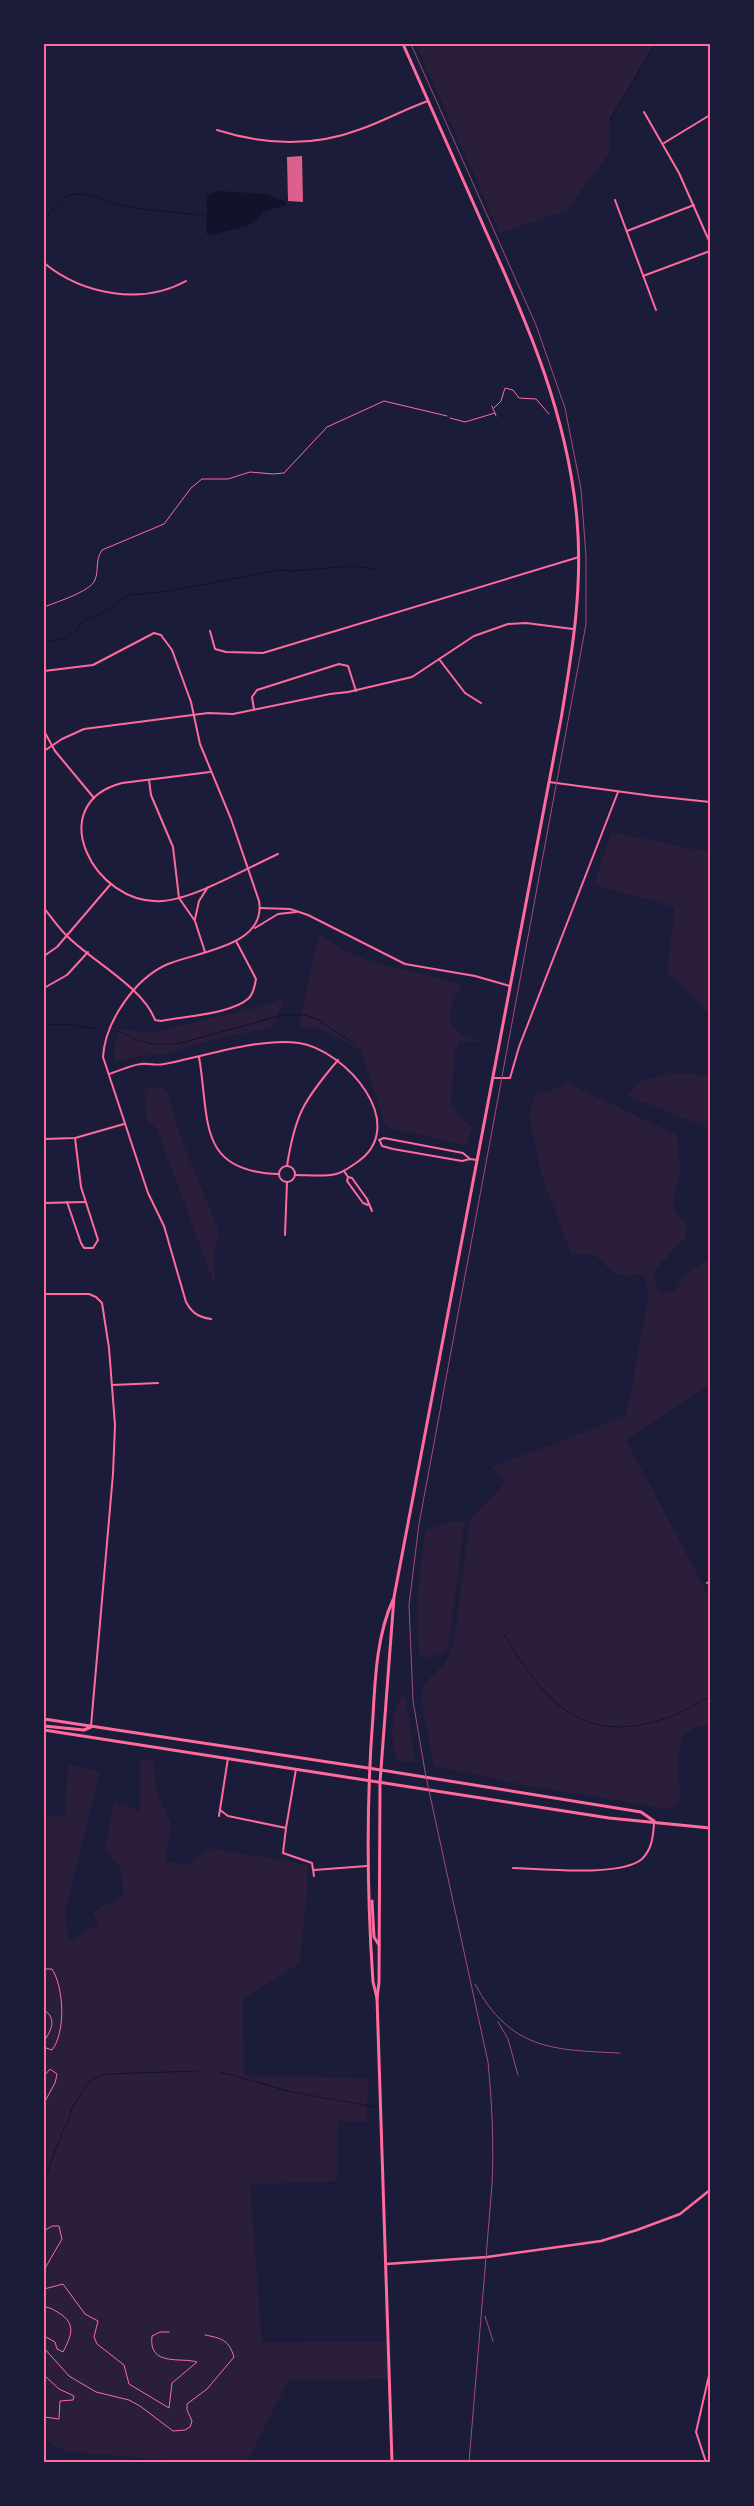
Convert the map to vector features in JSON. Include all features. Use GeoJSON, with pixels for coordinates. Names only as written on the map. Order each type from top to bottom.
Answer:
{"type":"FeatureCollection","features":[{"type":"Feature","properties":{"kind":"main road"},"geometry":{"type":"LineString","coordinates":[[376,1998],[379,1982],[380,1946],[380,1782],[394,1597],[549,782],[576,629],[579,558],[578,522],[570,467],[544,366],[402,44]]}},
{"type":"Feature","properties":{"kind":"main road"},"geometry":{"type":"LineString","coordinates":[[392,2462],[376,1998],[372,1976],[367,1866],[369,1768],[378,1662],[388,1610],[394,1597]]}},
{"type":"Feature","properties":{"kind":"main road"},"geometry":{"type":"LineString","coordinates":[[44,1719],[369,1768],[641,1812],[654,1821]]}},
{"type":"Feature","properties":{"kind":"main road"},"geometry":{"type":"LineString","coordinates":[[44,1728],[84,1730],[90,1729],[91,1726]]}},
{"type":"Feature","properties":{"kind":"main road"},"geometry":{"type":"LineString","coordinates":[[44,1728],[609,1818],[710,1828]]}},
{"type":"Feature","properties":{"kind":"main road"},"geometry":{"type":"LineString","coordinates":[[369,1890],[374,1910],[374,1937],[380,1946]]}},
{"type":"Feature","properties":{"kind":"street"},"geometry":{"type":"LineString","coordinates":[[218,130],[238,136],[279,142],[324,139],[359,130],[428,101]]}},
{"type":"Feature","properties":{"kind":"street"},"geometry":{"type":"LineString","coordinates":[[644,112],[664,143],[710,243]]}},
{"type":"Feature","properties":{"kind":"street"},"geometry":{"type":"LineString","coordinates":[[664,143],[710,115]]}},
{"type":"Feature","properties":{"kind":"street"},"geometry":{"type":"LineString","coordinates":[[616,200],[656,310]]}},
{"type":"Feature","properties":{"kind":"street"},"geometry":{"type":"LineString","coordinates":[[627,231],[694,205]]}},
{"type":"Feature","properties":{"kind":"street"},"geometry":{"type":"LineString","coordinates":[[643,276],[710,251]]}},
{"type":"Feature","properties":{"kind":"street"},"geometry":{"type":"LineString","coordinates":[[44,263],[74,282],[92,289],[112,293],[155,292],[186,281]]}},
{"type":"Feature","properties":{"kind":"street"},"geometry":{"type":"LineString","coordinates":[[210,631],[215,649],[226,652],[263,653],[579,558]]}},
{"type":"Feature","properties":{"kind":"street"},"geometry":{"type":"LineString","coordinates":[[44,751],[84,728],[194,715],[234,714],[330,694],[356,691],[419,674],[474,636],[508,624],[526,623],[576,629]]}},
{"type":"Feature","properties":{"kind":"street"},"geometry":{"type":"LineString","coordinates":[[44,671],[93,665],[154,633],[159,634],[172,650],[194,715],[197,735],[210,772],[231,819],[260,908],[259,916],[253,929]]}},
{"type":"Feature","properties":{"kind":"street"},"geometry":{"type":"LineString","coordinates":[[439,659],[464,693],[481,703]]}},
{"type":"Feature","properties":{"kind":"street"},"geometry":{"type":"LineString","coordinates":[[254,710],[252,697],[256,690],[339,664],[348,666],[356,691]]}},
{"type":"Feature","properties":{"kind":"street"},"geometry":{"type":"LineString","coordinates":[[44,731],[52,746],[94,798]]}},
{"type":"Feature","properties":{"kind":"street"},"geometry":{"type":"LineString","coordinates":[[210,772],[112,786],[94,798],[83,819],[82,839],[88,858],[110,885],[131,898],[161,902],[179,898],[209,886],[278,854]]}},
{"type":"Feature","properties":{"kind":"street"},"geometry":{"type":"LineString","coordinates":[[149,780],[151,795],[173,847],[179,898],[195,921],[205,952]]}},
{"type":"Feature","properties":{"kind":"street"},"geometry":{"type":"LineString","coordinates":[[549,782],[710,802]]}},
{"type":"Feature","properties":{"kind":"street"},"geometry":{"type":"LineString","coordinates":[[492,1078],[510,1078],[519,1046],[618,792]]}},
{"type":"Feature","properties":{"kind":"street"},"geometry":{"type":"LineString","coordinates":[[44,956],[67,936],[110,885]]}},
{"type":"Feature","properties":{"kind":"street"},"geometry":{"type":"LineString","coordinates":[[195,921],[199,901],[209,886]]}},
{"type":"Feature","properties":{"kind":"street"},"geometry":{"type":"LineString","coordinates":[[44,908],[67,936],[134,992],[148,1006],[155,1020],[161,1022],[207,1014],[241,1003],[251,997],[256,979],[236,941]]}},
{"type":"Feature","properties":{"kind":"street"},"geometry":{"type":"LineString","coordinates":[[260,908],[290,909],[319,919],[405,964],[475,976],[510,986]]}},
{"type":"Feature","properties":{"kind":"street"},"geometry":{"type":"LineString","coordinates":[[211,1319],[202,1318],[192,1312],[186,1302],[164,1226],[148,1193],[124,1124],[103,1057],[104,1042],[109,1025],[148,976],[168,964],[236,941],[271,917],[296,912]]}},
{"type":"Feature","properties":{"kind":"street"},"geometry":{"type":"LineString","coordinates":[[44,988],[67,975],[88,952]]}},
{"type":"Feature","properties":{"kind":"street"},"geometry":{"type":"LineString","coordinates":[[109,1074],[141,1064],[161,1065],[283,1042],[299,1043],[320,1049],[351,1070],[374,1106],[376,1140],[368,1155],[344,1171],[335,1174],[295,1175]]}},
{"type":"Feature","properties":{"kind":"street"},"geometry":{"type":"LineString","coordinates":[[199,1057],[209,1133],[216,1149],[236,1168],[260,1174],[279,1174]]}},
{"type":"Feature","properties":{"kind":"street"},"geometry":{"type":"LineString","coordinates":[[287,1166],[295,1123],[301,1110],[318,1084],[338,1060]]}},
{"type":"Feature","properties":{"kind":"street"},"geometry":{"type":"LineString","coordinates":[[44,1139],[75,1138],[124,1124]]}},
{"type":"Feature","properties":{"kind":"street"},"geometry":{"type":"LineString","coordinates":[[67,1202],[81,1243],[88,1249],[97,1246],[98,1240],[85,1202],[75,1138]]}},
{"type":"Feature","properties":{"kind":"street"},"geometry":{"type":"LineString","coordinates":[[376,1140],[380,1141],[384,1138],[463,1153],[470,1159]]}},
{"type":"Feature","properties":{"kind":"street"},"geometry":{"type":"LineString","coordinates":[[380,1141],[382,1146],[462,1161],[478,1160]]}},
{"type":"Feature","properties":{"kind":"street"},"geometry":{"type":"LineString","coordinates":[[422,1153],[423,1146]]}},
{"type":"Feature","properties":{"kind":"street"},"geometry":{"type":"LineString","coordinates":[[287,1166],[294,1170],[295,1175],[288,1182],[280,1179],[279,1174],[282,1167],[287,1166]]}},
{"type":"Feature","properties":{"kind":"street"},"geometry":{"type":"LineString","coordinates":[[344,1171],[352,1188],[363,1203],[368,1205]]}},
{"type":"Feature","properties":{"kind":"street"},"geometry":{"type":"LineString","coordinates":[[348,1177],[352,1178],[367,1199],[372,1211]]}},
{"type":"Feature","properties":{"kind":"street"},"geometry":{"type":"LineString","coordinates":[[285,1235],[288,1182]]}},
{"type":"Feature","properties":{"kind":"street"},"geometry":{"type":"LineString","coordinates":[[44,1203],[85,1202]]}},
{"type":"Feature","properties":{"kind":"street"},"geometry":{"type":"LineString","coordinates":[[44,1294],[89,1294],[102,1304],[112,1385],[115,1426],[113,1480],[91,1726]]}},
{"type":"Feature","properties":{"kind":"street"},"geometry":{"type":"LineString","coordinates":[[112,1385],[158,1383]]}},
{"type":"Feature","properties":{"kind":"street"},"geometry":{"type":"LineString","coordinates":[[219,1816],[228,1758]]}},
{"type":"Feature","properties":{"kind":"street"},"geometry":{"type":"LineString","coordinates":[[296,1769],[283,1853],[309,1861],[314,1870],[314,1876]]}},
{"type":"Feature","properties":{"kind":"street"},"geometry":{"type":"LineString","coordinates":[[220,1810],[228,1816],[286,1828]]}},
{"type":"Feature","properties":{"kind":"street"},"geometry":{"type":"LineString","coordinates":[[513,1868],[564,1870],[620,1869],[630,1866],[641,1860],[649,1848],[654,1821]]}},
{"type":"Feature","properties":{"kind":"street"},"geometry":{"type":"LineString","coordinates":[[314,1870],[367,1866]]}},
{"type":"Feature","properties":{"kind":"street"},"geometry":{"type":"LineString","coordinates":[[386,2264],[487,2257],[593,2243],[637,2230],[680,2214],[710,2190]]}},
{"type":"Feature","properties":{"kind":"street"},"geometry":{"type":"LineString","coordinates":[[706,2462],[696,2432],[710,2371]]}},
{"type":"Feature","properties":{"kind":"path"},"geometry":{"type":"LineString","coordinates":[[494,408],[498,405],[505,388],[515,392],[518,398],[538,400],[549,414]]}},
{"type":"Feature","properties":{"kind":"path"},"geometry":{"type":"LineString","coordinates":[[44,607],[92,586],[96,578],[98,558],[102,550],[164,524],[191,488],[202,479],[228,479],[250,472],[284,473],[326,426],[381,402],[391,402],[447,416]]}},
{"type":"Feature","properties":{"kind":"path"},"geometry":{"type":"LineString","coordinates":[[492,406],[496,416]]}},
{"type":"Feature","properties":{"kind":"path"},"geometry":{"type":"LineString","coordinates":[[450,418],[465,422],[496,413]]}},
{"type":"Feature","properties":{"kind":"path"},"geometry":{"type":"LineString","coordinates":[[44,1972],[46,1969],[52,1969],[56,1976],[62,2018],[61,2033],[52,2050],[46,2048],[44,2042],[52,2029],[53,2022],[51,2015],[44,2010]]}},
{"type":"Feature","properties":{"kind":"path"},"geometry":{"type":"LineString","coordinates":[[44,2076],[50,2069],[57,2074],[55,2083],[44,2103]]}},
{"type":"Feature","properties":{"kind":"path"},"geometry":{"type":"LineString","coordinates":[[44,2231],[52,2226],[59,2226],[62,2239],[44,2270]]}},
{"type":"Feature","properties":{"kind":"path"},"geometry":{"type":"LineString","coordinates":[[44,2289],[63,2284],[85,2314],[98,2321],[94,2337],[96,2344],[124,2365],[129,2384],[169,2408],[172,2383],[197,2362],[190,2360],[179,2362],[155,2352],[151,2343],[152,2336],[160,2332],[169,2332]]}},
{"type":"Feature","properties":{"kind":"path"},"geometry":{"type":"LineString","coordinates":[[44,2307],[66,2318],[71,2324],[71,2331],[63,2352],[57,2349],[55,2342],[44,2336]]}},
{"type":"Feature","properties":{"kind":"path"},"geometry":{"type":"LineString","coordinates":[[44,2348],[69,2376],[96,2392],[129,2400],[173,2431],[185,2430],[190,2427],[192,2421],[187,2410],[187,2404],[207,2389],[234,2357],[230,2346],[224,2340],[204,2335]]}},
{"type":"Feature","properties":{"kind":"path"},"geometry":{"type":"LineString","coordinates":[[44,2375],[59,2390],[74,2396],[73,2400],[60,2401],[59,2419],[44,2417]]}},
{"type":"Feature","properties":{"kind":"shaded area"},"geometry":{"type":"Polygon","coordinates":[[[416,44],[655,44],[610,120],[610,152],[567,210],[500,233],[416,44]]]}},
{"type":"Feature","properties":{"kind":"shaded area"},"geometry":{"type":"Polygon","coordinates":[[[218,191],[266,194],[284,201],[287,205],[265,211],[255,222],[247,226],[210,235],[206,233],[207,195],[218,191]]]}},
{"type":"Feature","properties":{"kind":"shaded area"},"geometry":{"type":"Polygon","coordinates":[[[709,811],[710,1015],[667,972],[675,907],[594,885],[612,832],[707,852],[709,811]]]}},
{"type":"Feature","properties":{"kind":"shaded area"},"geometry":{"type":"Polygon","coordinates":[[[319,935],[348,952],[376,964],[399,968],[462,985],[451,1008],[451,1022],[458,1032],[480,1042],[460,1042],[455,1052],[451,1105],[462,1119],[473,1127],[465,1145],[389,1128],[383,1119],[360,1049],[317,1028],[298,1027],[319,935]]]}},
{"type":"Feature","properties":{"kind":"shaded area"},"geometry":{"type":"Polygon","coordinates":[[[285,997],[273,1028],[232,1035],[162,1054],[138,1056],[115,1062],[114,1046],[120,1029],[153,1033],[267,1005],[285,997]]]}},
{"type":"Feature","properties":{"kind":"shaded area"},"geometry":{"type":"Polygon","coordinates":[[[676,1073],[710,1076],[710,1131],[705,1127],[627,1095],[640,1081],[676,1073]]]}},
{"type":"Feature","properties":{"kind":"shaded area"},"geometry":{"type":"Polygon","coordinates":[[[567,1083],[677,1135],[680,1170],[673,1203],[675,1212],[688,1226],[685,1238],[653,1272],[658,1291],[668,1293],[677,1289],[683,1275],[710,1259],[710,1384],[626,1440],[710,1598],[710,1724],[696,1727],[683,1735],[679,1752],[678,1777],[681,1797],[669,1809],[524,1785],[434,1766],[421,1697],[423,1685],[445,1663],[454,1643],[470,1520],[505,1482],[492,1467],[626,1416],[649,1295],[643,1274],[626,1276],[616,1274],[595,1255],[571,1253],[541,1174],[529,1114],[535,1094],[549,1091],[567,1083]]]}},
{"type":"Feature","properties":{"kind":"shaded area"},"geometry":{"type":"Polygon","coordinates":[[[153,1087],[162,1088],[168,1092],[180,1136],[219,1232],[214,1260],[215,1286],[157,1129],[147,1120],[144,1090],[153,1087]]]}},
{"type":"Feature","properties":{"kind":"shaded area"},"geometry":{"type":"Polygon","coordinates":[[[452,1522],[463,1522],[464,1527],[449,1641],[446,1652],[427,1658],[419,1656],[418,1593],[423,1546],[426,1530],[452,1522]]]}},
{"type":"Feature","properties":{"kind":"shaded area"},"geometry":{"type":"Polygon","coordinates":[[[404,1694],[415,1763],[399,1761],[393,1746],[392,1727],[396,1709],[404,1694]]]}},
{"type":"Feature","properties":{"kind":"shaded area"},"geometry":{"type":"Polygon","coordinates":[[[140,1759],[153,1760],[157,1793],[171,1823],[166,1862],[188,1864],[211,1848],[307,1865],[307,1896],[299,1964],[243,1999],[244,2075],[368,2078],[367,2122],[338,2121],[337,2181],[250,2185],[262,2342],[388,2341],[389,2379],[289,2380],[247,2462],[191,2462],[65,2451],[44,2439],[44,1814],[65,1817],[68,1765],[100,1771],[65,1911],[69,1943],[98,1924],[93,1912],[123,1895],[122,1871],[105,1847],[114,1801],[140,1811],[140,1759]]]}},
{"type":"Feature","properties":{"kind":"building"},"geometry":{"type":"Polygon","coordinates":[[[302,156],[303,202],[288,201],[287,157],[302,156]]]}},
{"type":"Feature","properties":{"kind":"waterway"},"geometry":{"type":"LineString","coordinates":[[610,120],[655,44]]}},
{"type":"Feature","properties":{"kind":"waterway"},"geometry":{"type":"LineString","coordinates":[[44,221],[61,200],[74,194],[92,196],[139,209],[205,216]]}},
{"type":"Feature","properties":{"kind":"waterway"},"geometry":{"type":"LineString","coordinates":[[44,642],[66,638],[76,631],[84,620],[99,615],[128,595],[169,591],[279,570],[291,571],[354,566],[373,569]]}},
{"type":"Feature","properties":{"kind":"waterway"},"geometry":{"type":"LineString","coordinates":[[118,1031],[137,1040],[152,1044],[177,1044],[283,1015],[305,1015],[317,1019],[355,1044]]}},
{"type":"Feature","properties":{"kind":"waterway"},"geometry":{"type":"LineString","coordinates":[[44,1025],[68,1024],[97,1029]]}},
{"type":"Feature","properties":{"kind":"waterway"},"geometry":{"type":"LineString","coordinates":[[504,1634],[536,1682],[553,1700],[572,1714],[592,1723],[616,1727],[642,1725],[673,1716],[710,1697]]}},
{"type":"Feature","properties":{"kind":"waterway"},"geometry":{"type":"LineString","coordinates":[[44,2181],[62,2133],[69,2121],[72,2108],[92,2079],[106,2074],[198,2071]]}},
{"type":"Feature","properties":{"kind":"waterway"},"geometry":{"type":"LineString","coordinates":[[220,2072],[292,2092],[375,2107]]}},
{"type":"Feature","properties":{"kind":"railway"},"geometry":{"type":"LineString","coordinates":[[411,44],[536,325],[565,408],[581,489],[586,557],[586,624],[419,1524],[409,1605],[413,1701],[426,1777],[488,2062],[491,2093],[493,2138],[492,2185],[469,2462]]}},
{"type":"Feature","properties":{"kind":"railway"},"geometry":{"type":"LineString","coordinates":[[475,1984],[489,2006],[503,2022],[519,2034],[536,2042],[554,2047],[620,2053]]}},
{"type":"Feature","properties":{"kind":"railway"},"geometry":{"type":"LineString","coordinates":[[498,2022],[508,2039],[518,2075]]}},
{"type":"Feature","properties":{"kind":"railway"},"geometry":{"type":"LineString","coordinates":[[485,2316],[493,2341]]}}]}
